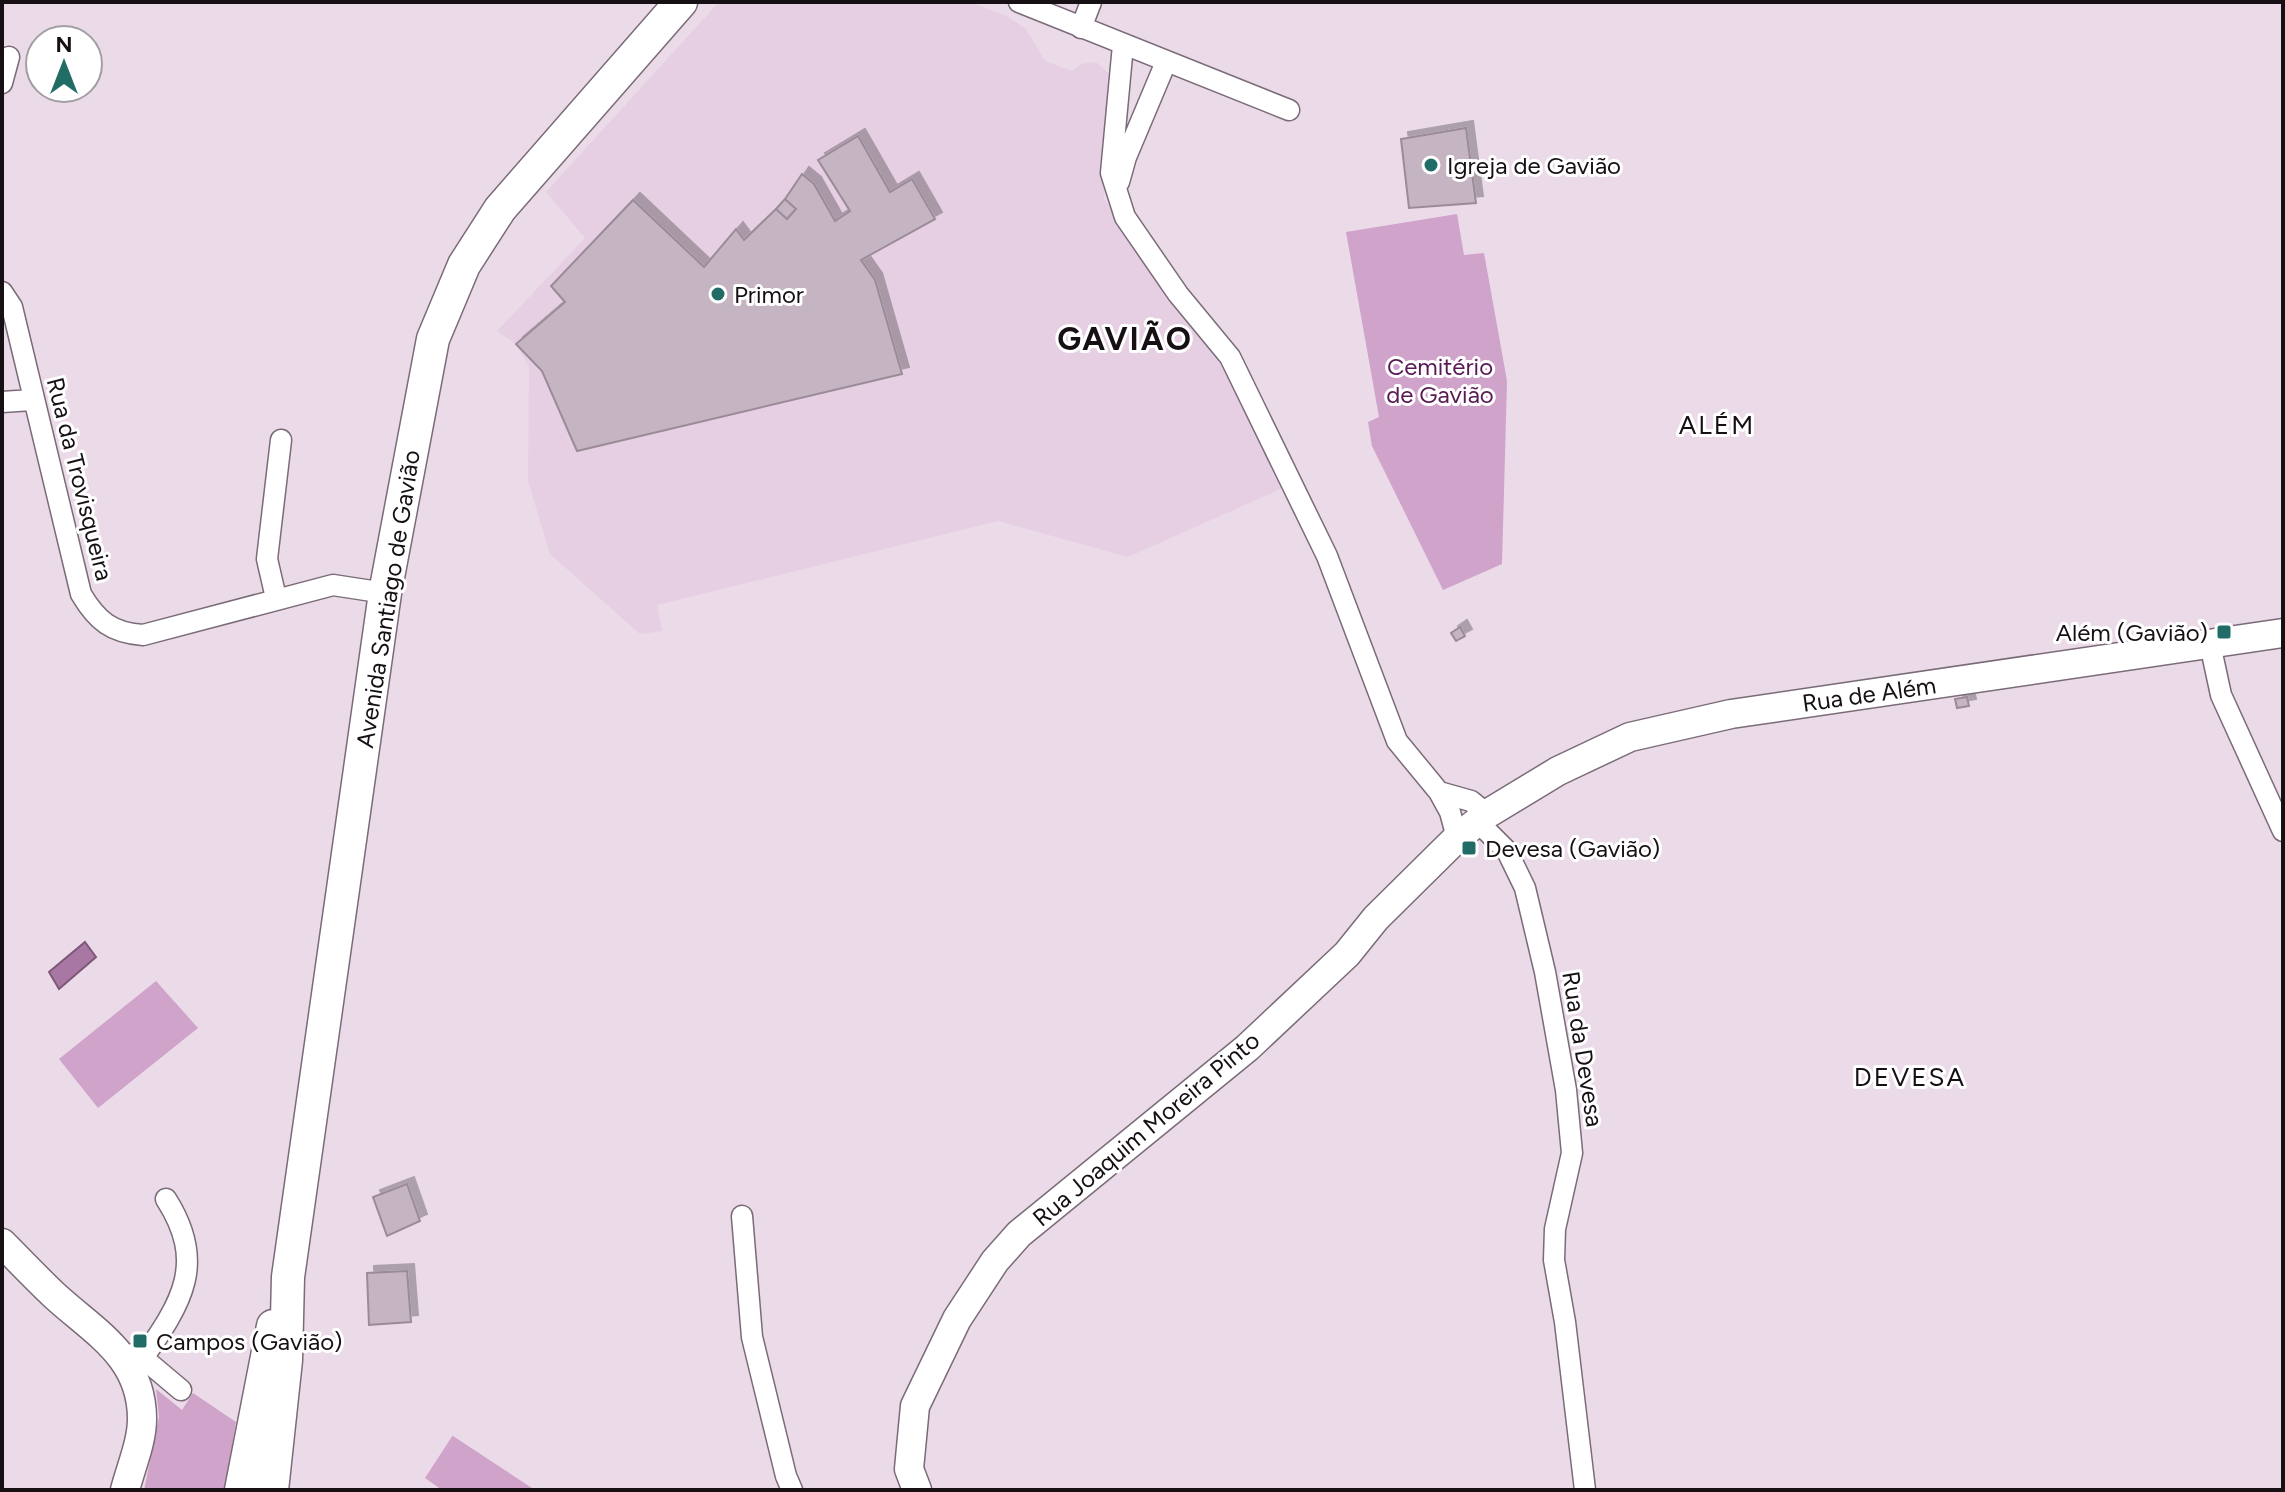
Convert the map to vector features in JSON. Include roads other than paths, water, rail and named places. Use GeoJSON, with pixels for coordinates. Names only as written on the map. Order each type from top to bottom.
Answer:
{"type":"FeatureCollection","features":[{"type":"Feature","properties":{"kind":"main road","name":"Avenida Santiago de Gavião"},"geometry":{"type":"LineString","coordinates":[[272,1490],[286,1360],[288,1277],[385,593],[433,339],[464,265],[500,209],[681,2]]}},
{"type":"Feature","properties":{"kind":"main road","name":"Avenida Santiago de Gavião"},"geometry":{"type":"LineString","coordinates":[[241,1490],[265,1357],[288,1277]]}},
{"type":"Feature","properties":{"kind":"street"},"geometry":{"type":"LineString","coordinates":[[1019,2],[1289,110]]}},
{"type":"Feature","properties":{"kind":"street"},"geometry":{"type":"LineString","coordinates":[[1081,28],[1091,2]]}},
{"type":"Feature","properties":{"kind":"street"},"geometry":{"type":"LineString","coordinates":[[1123,45],[1112,152],[1117,198],[1125,217],[1178,294],[1230,357],[1327,556],[1397,741],[1439,792],[1450,812],[1474,824]]}},
{"type":"Feature","properties":{"kind":"street"},"geometry":{"type":"LineString","coordinates":[[2,83],[9,57]]}},
{"type":"Feature","properties":{"kind":"street"},"geometry":{"type":"LineString","coordinates":[[1117,198],[1126,157],[1166,62]]}},
{"type":"Feature","properties":{"kind":"street","name":"Rua da Trovisqueira"},"geometry":{"type":"LineString","coordinates":[[2,292],[12,307],[81,594],[102,623],[121,634],[143,635],[333,585],[385,593]]}},
{"type":"Feature","properties":{"kind":"street"},"geometry":{"type":"LineString","coordinates":[[2,402],[32,400]]}},
{"type":"Feature","properties":{"kind":"street"},"geometry":{"type":"LineString","coordinates":[[276,598],[267,559],[281,440]]}},
{"type":"Feature","properties":{"kind":"street","name":"Rua de Além"},"geometry":{"type":"LineString","coordinates":[[1474,824],[1599,751],[1659,729],[1731,714],[2283,633]]}},
{"type":"Feature","properties":{"kind":"street"},"geometry":{"type":"LineString","coordinates":[[2210,644],[2221,695],[2283,831]]}},
{"type":"Feature","properties":{"kind":"street"},"geometry":{"type":"LineString","coordinates":[[1439,792],[1471,801],[1474,824]]}},
{"type":"Feature","properties":{"kind":"street","name":"Rua Joaquim Moreira Pinto"},"geometry":{"type":"LineString","coordinates":[[917,1490],[909,1469],[915,1406],[957,1319],[986,1273],[1027,1227],[1247,1048],[1347,954],[1376,918],[1474,824]]}},
{"type":"Feature","properties":{"kind":"street","name":"Rua da Devesa"},"geometry":{"type":"LineString","coordinates":[[1474,824],[1507,851],[1525,888],[1545,972],[1566,1090],[1572,1153],[1555,1229],[1554,1260],[1565,1322],[1585,1490]]}},
{"type":"Feature","properties":{"kind":"street"},"geometry":{"type":"LineString","coordinates":[[131,1359],[177,1311],[187,1275],[182,1225],[166,1199]]}},
{"type":"Feature","properties":{"kind":"street"},"geometry":{"type":"LineString","coordinates":[[742,1216],[752,1337],[792,1490]]}},
{"type":"Feature","properties":{"kind":"street"},"geometry":{"type":"LineString","coordinates":[[2,1243],[55,1296],[131,1359],[181,1390]]}},
{"type":"Feature","properties":{"kind":"street"},"geometry":{"type":"LineString","coordinates":[[125,1490],[142,1422],[141,1402],[131,1359]]}},
{"type":"Feature","properties":{"kind":"place","name":"Igreja de Gavião"},"geometry":{"type":"Point","coordinates":[1431,165]}},
{"type":"Feature","properties":{"kind":"place","name":"Primor"},"geometry":{"type":"Point","coordinates":[718,294]}},
{"type":"Feature","properties":{"kind":"place","name":"Além (Gavião)"},"geometry":{"type":"Point","coordinates":[2224,632]}},
{"type":"Feature","properties":{"kind":"place","name":"Devesa (Gavião)"},"geometry":{"type":"Point","coordinates":[1469,848]}},
{"type":"Feature","properties":{"kind":"place","name":"Campos (Gavião)"},"geometry":{"type":"Point","coordinates":[140,1341]}},
{"type":"Feature","properties":{"kind":"district","name":"GAVIÃO"},"geometry":{"type":"Point","coordinates":[1125,339]}},
{"type":"Feature","properties":{"kind":"district","name":"ALÉM"},"geometry":{"type":"Point","coordinates":[1717,425]}},
{"type":"Feature","properties":{"kind":"district","name":"DEVESA"},"geometry":{"type":"Point","coordinates":[1910,1077]}},
{"type":"Feature","properties":{"kind":"park label","name":"Cemitério de Gavião"},"geometry":{"type":"Point","coordinates":[1440,380]}}]}
